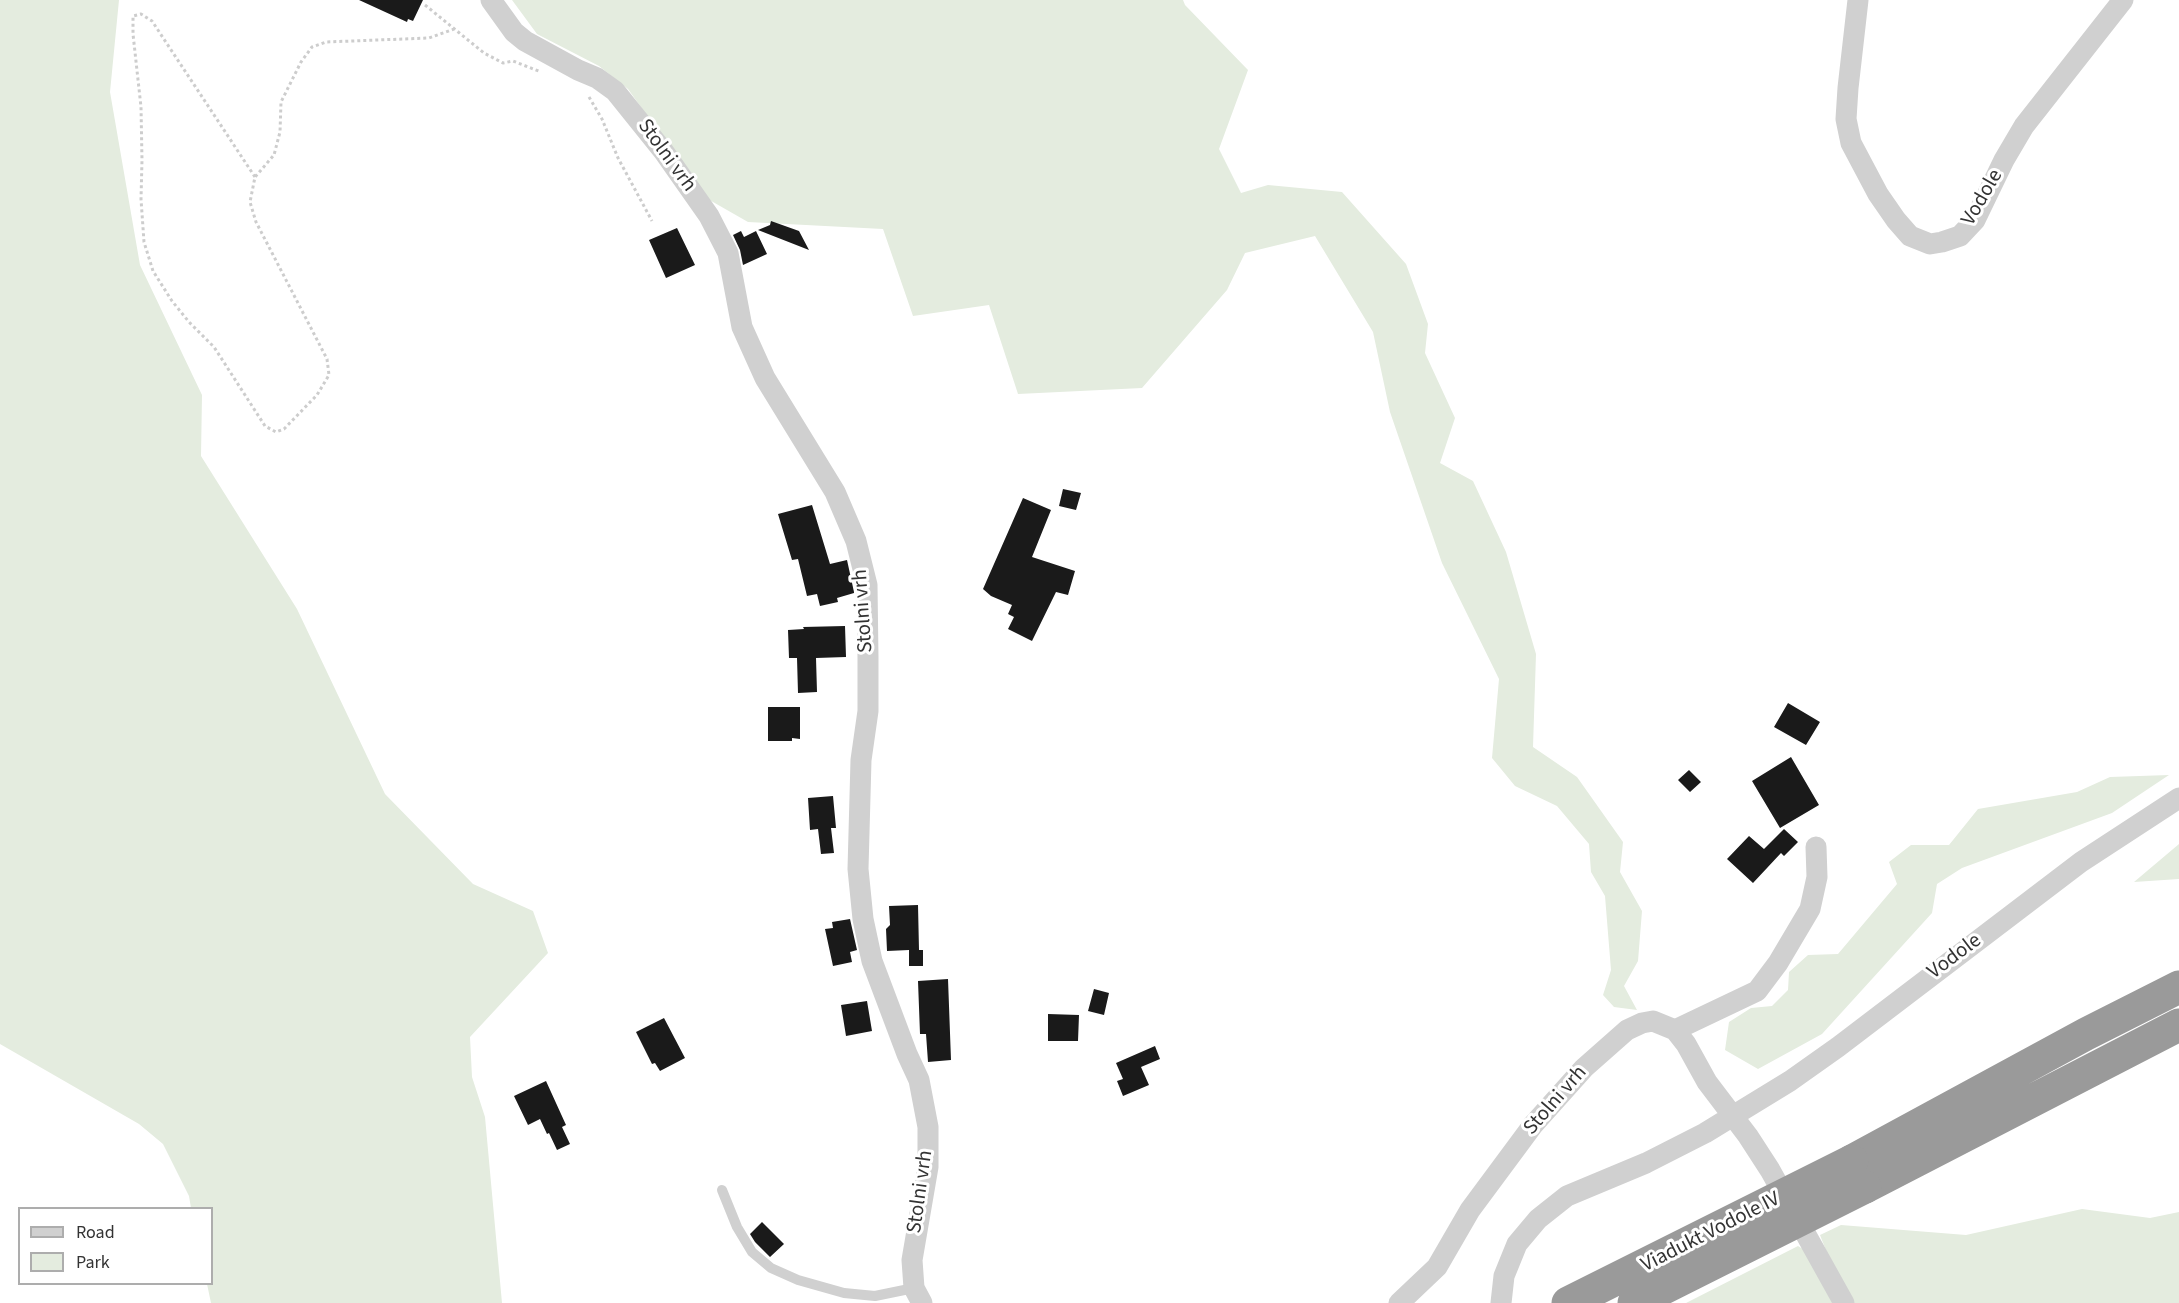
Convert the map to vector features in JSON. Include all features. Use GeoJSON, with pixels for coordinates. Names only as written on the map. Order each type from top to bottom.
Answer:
{"type":"FeatureCollection","features":[{"type":"Feature","properties":{"kind":"highway"},"geometry":{"type":"LineString","coordinates":[[1859,1174],[2086,1034],[2179,987]]}},
{"type":"Feature","properties":{"kind":"highway"},"geometry":{"type":"LineString","coordinates":[[1859,1174],[2179,1024]]}},
{"type":"Feature","properties":{"kind":"highway","name":"Viadukt Vodole IV"},"geometry":{"type":"LineString","coordinates":[[1568,1303],[1859,1174]]}},
{"type":"Feature","properties":{"kind":"highway","name":"Viadukt Vodole IV"},"geometry":{"type":"LineString","coordinates":[[1634,1303],[1859,1174]]}},
{"type":"Feature","properties":{"kind":"street","name":"Stolni vrh"},"geometry":{"type":"LineString","coordinates":[[491,0],[514,32],[525,41],[597,78],[615,91],[664,152],[709,216],[728,253],[742,327],[761,368],[835,492],[856,541],[867,585],[868,658],[868,711],[861,760],[858,869],[863,919],[872,961],[919,1080],[928,1127],[928,1167],[912,1260],[918,1296]]}},
{"type":"Feature","properties":{"kind":"street","name":"Vodole"},"geometry":{"type":"LineString","coordinates":[[1858,0],[1847,98],[1846,119],[1851,143],[1878,194],[1896,220],[1910,236],[1930,244],[1960,236],[1976,220],[2004,160],[2024,126],[2123,0]]}},
{"type":"Feature","properties":{"kind":"street","name":"Vodole"},"geometry":{"type":"LineString","coordinates":[[1501,1303],[1504,1276],[1517,1244],[1538,1219],[1567,1196],[1646,1163],[1732,1117],[1838,1047],[2081,862],[2179,798]]}},
{"type":"Feature","properties":{"kind":"street"},"geometry":{"type":"LineString","coordinates":[[1816,846],[1817,876],[1810,909],[1778,963],[1757,991],[1675,1030],[1686,1044],[1707,1082],[1748,1136],[1770,1170],[1844,1303]]}},
{"type":"Feature","properties":{"kind":"street","name":"Stolni vrh"},"geometry":{"type":"LineString","coordinates":[[1399,1303],[1437,1267],[1470,1210],[1533,1125],[1584,1068],[1627,1030],[1642,1023],[1653,1021],[1675,1030]]}},
{"type":"Feature","properties":{"kind":"lane"},"geometry":{"type":"LineString","coordinates":[[722,1190],[737,1227],[752,1252],[771,1268],[798,1280],[844,1293],[918,1296]]}},
{"type":"Feature","properties":{"kind":"path"},"geometry":{"type":"LineString","coordinates":[[425,5],[494,58],[503,63],[513,61]]}},
{"type":"Feature","properties":{"kind":"path"},"geometry":{"type":"LineString","coordinates":[[255,177],[152,21],[141,14],[133,16],[141,107],[141,199],[144,242],[153,272],[172,302],[214,347],[265,426],[276,432],[284,429],[317,395],[329,375],[327,359],[256,222],[250,202],[255,177],[274,155],[280,132],[281,102],[301,62],[312,48],[326,42],[429,38],[454,29]]}},
{"type":"Feature","properties":{"kind":"path"},"geometry":{"type":"LineString","coordinates":[[587,94],[602,119],[618,158],[652,221]]}},
{"type":"Feature","properties":{"kind":"green space"},"geometry":{"type":"Polygon","coordinates":[[[0,0],[119,0],[110,92],[140,265],[202,395],[201,456],[297,609],[385,794],[473,884],[533,911],[548,953],[470,1037],[472,1077],[485,1117],[502,1303],[211,1303],[207,1285],[213,1285],[213,1207],[191,1207],[189,1196],[163,1144],[139,1124],[0,1044],[0,0]]]}},
{"type":"Feature","properties":{"kind":"green space"},"geometry":{"type":"Polygon","coordinates":[[[512,0],[1183,0],[1185,5],[1248,70],[1219,149],[1241,193],[1268,185],[1342,192],[1406,264],[1428,324],[1425,353],[1455,418],[1440,463],[1473,481],[1506,552],[1536,654],[1533,747],[1577,777],[1623,842],[1620,872],[1642,911],[1638,961],[1624,986],[1637,1010],[1614,1007],[1603,995],[1611,970],[1605,896],[1591,872],[1589,844],[1557,806],[1515,786],[1492,758],[1499,679],[1442,563],[1390,412],[1373,332],[1315,236],[1245,253],[1227,290],[1142,388],[1018,394],[989,305],[913,316],[883,229],[748,222],[706,198],[628,89],[599,66],[537,34],[512,0]]]}},
{"type":"Feature","properties":{"kind":"green space"},"geometry":{"type":"Polygon","coordinates":[[[2169,775],[2112,813],[1962,868],[1937,884],[1932,913],[1822,1034],[1758,1069],[1725,1050],[1729,1022],[1751,1008],[1772,1006],[1788,990],[1789,972],[1808,955],[1838,954],[1897,884],[1889,862],[1911,845],[1949,845],[1978,809],[2077,792],[2110,777],[2169,775]]]}},
{"type":"Feature","properties":{"kind":"green space"},"geometry":{"type":"Polygon","coordinates":[[[2179,844],[2179,879],[2134,882],[2179,844]]]}},
{"type":"Feature","properties":{"kind":"green space"},"geometry":{"type":"Polygon","coordinates":[[[2082,1209],[2150,1218],[2179,1212],[2179,1303],[1851,1303],[1839,1284],[1820,1235],[1841,1225],[1966,1235],[2082,1209]]]}},
{"type":"Feature","properties":{"kind":"green space"},"geometry":{"type":"Polygon","coordinates":[[[1798,1246],[1806,1251],[1838,1303],[1686,1303],[1798,1246]]]}},
{"type":"Feature","properties":{"kind":"building"},"geometry":{"type":"Polygon","coordinates":[[[359,0],[423,0],[413,21],[408,19],[407,22],[359,0]]]}},
{"type":"Feature","properties":{"kind":"building"},"geometry":{"type":"Polygon","coordinates":[[[771,221],[799,231],[809,250],[758,230],[770,225],[771,221]]]}},
{"type":"Feature","properties":{"kind":"building"},"geometry":{"type":"Polygon","coordinates":[[[677,228],[695,265],[666,278],[649,240],[677,228]]]}},
{"type":"Feature","properties":{"kind":"building"},"geometry":{"type":"Polygon","coordinates":[[[741,231],[744,237],[756,231],[767,254],[743,265],[740,250],[733,235],[741,231]]]}},
{"type":"Feature","properties":{"kind":"building"},"geometry":{"type":"Polygon","coordinates":[[[1063,489],[1081,493],[1076,510],[1059,506],[1063,489]]]}},
{"type":"Feature","properties":{"kind":"building"},"geometry":{"type":"Polygon","coordinates":[[[1023,498],[1051,510],[1032,557],[1075,571],[1068,595],[1056,592],[1032,641],[1008,629],[1014,617],[1008,614],[1012,605],[991,596],[983,589],[1023,498]]]}},
{"type":"Feature","properties":{"kind":"building"},"geometry":{"type":"Polygon","coordinates":[[[812,505],[830,564],[847,560],[854,592],[837,598],[838,602],[820,606],[817,594],[807,596],[798,559],[792,560],[778,514],[812,505]]]}},
{"type":"Feature","properties":{"kind":"building"},"geometry":{"type":"Polygon","coordinates":[[[845,626],[846,657],[816,658],[817,692],[798,693],[797,658],[789,658],[788,630],[804,629],[803,627],[845,626]]]}},
{"type":"Feature","properties":{"kind":"building"},"geometry":{"type":"Polygon","coordinates":[[[1788,703],[1820,722],[1806,745],[1774,727],[1788,703]]]}},
{"type":"Feature","properties":{"kind":"building"},"geometry":{"type":"Polygon","coordinates":[[[768,707],[800,707],[800,739],[768,741],[768,707]]]}},
{"type":"Feature","properties":{"kind":"building"},"geometry":{"type":"Polygon","coordinates":[[[1791,757],[1819,805],[1780,828],[1752,781],[1791,757]]]}},
{"type":"Feature","properties":{"kind":"building"},"geometry":{"type":"Polygon","coordinates":[[[1689,770],[1701,782],[1690,792],[1678,780],[1689,770]]]}},
{"type":"Feature","properties":{"kind":"building"},"geometry":{"type":"Polygon","coordinates":[[[833,796],[836,828],[831,828],[834,853],[821,854],[818,829],[810,830],[808,798],[833,796]]]}},
{"type":"Feature","properties":{"kind":"building"},"geometry":{"type":"Polygon","coordinates":[[[1784,829],[1798,842],[1784,856],[1781,853],[1753,883],[1727,859],[1749,836],[1764,849],[1784,829]]]}},
{"type":"Feature","properties":{"kind":"building"},"geometry":{"type":"Polygon","coordinates":[[[918,905],[919,950],[923,950],[923,966],[909,966],[909,950],[887,951],[886,929],[890,925],[889,906],[918,905]]]}},
{"type":"Feature","properties":{"kind":"building"},"geometry":{"type":"Polygon","coordinates":[[[850,919],[857,950],[850,952],[852,962],[833,966],[825,929],[833,928],[832,922],[850,919]]]}},
{"type":"Feature","properties":{"kind":"building"},"geometry":{"type":"Polygon","coordinates":[[[948,979],[951,1060],[928,1062],[926,1034],[920,1034],[918,981],[948,979]]]}},
{"type":"Feature","properties":{"kind":"building"},"geometry":{"type":"Polygon","coordinates":[[[1094,989],[1109,993],[1104,1015],[1088,1011],[1094,989]]]}},
{"type":"Feature","properties":{"kind":"building"},"geometry":{"type":"Polygon","coordinates":[[[867,1001],[872,1031],[846,1036],[841,1005],[867,1001]]]}},
{"type":"Feature","properties":{"kind":"building"},"geometry":{"type":"Polygon","coordinates":[[[1048,1014],[1079,1015],[1078,1041],[1048,1041],[1048,1014]]]}},
{"type":"Feature","properties":{"kind":"building"},"geometry":{"type":"Polygon","coordinates":[[[664,1018],[685,1058],[660,1071],[655,1063],[652,1064],[636,1032],[664,1018]]]}},
{"type":"Feature","properties":{"kind":"building"},"geometry":{"type":"Polygon","coordinates":[[[1155,1046],[1160,1059],[1141,1067],[1149,1085],[1123,1096],[1117,1081],[1123,1079],[1116,1063],[1155,1046]]]}},
{"type":"Feature","properties":{"kind":"building"},"geometry":{"type":"Polygon","coordinates":[[[546,1081],[566,1125],[562,1127],[570,1144],[557,1150],[540,1119],[528,1125],[514,1096],[546,1081]]]}},
{"type":"Feature","properties":{"kind":"building"},"geometry":{"type":"Polygon","coordinates":[[[762,1222],[784,1244],[770,1257],[750,1234],[762,1222]]]}}]}
